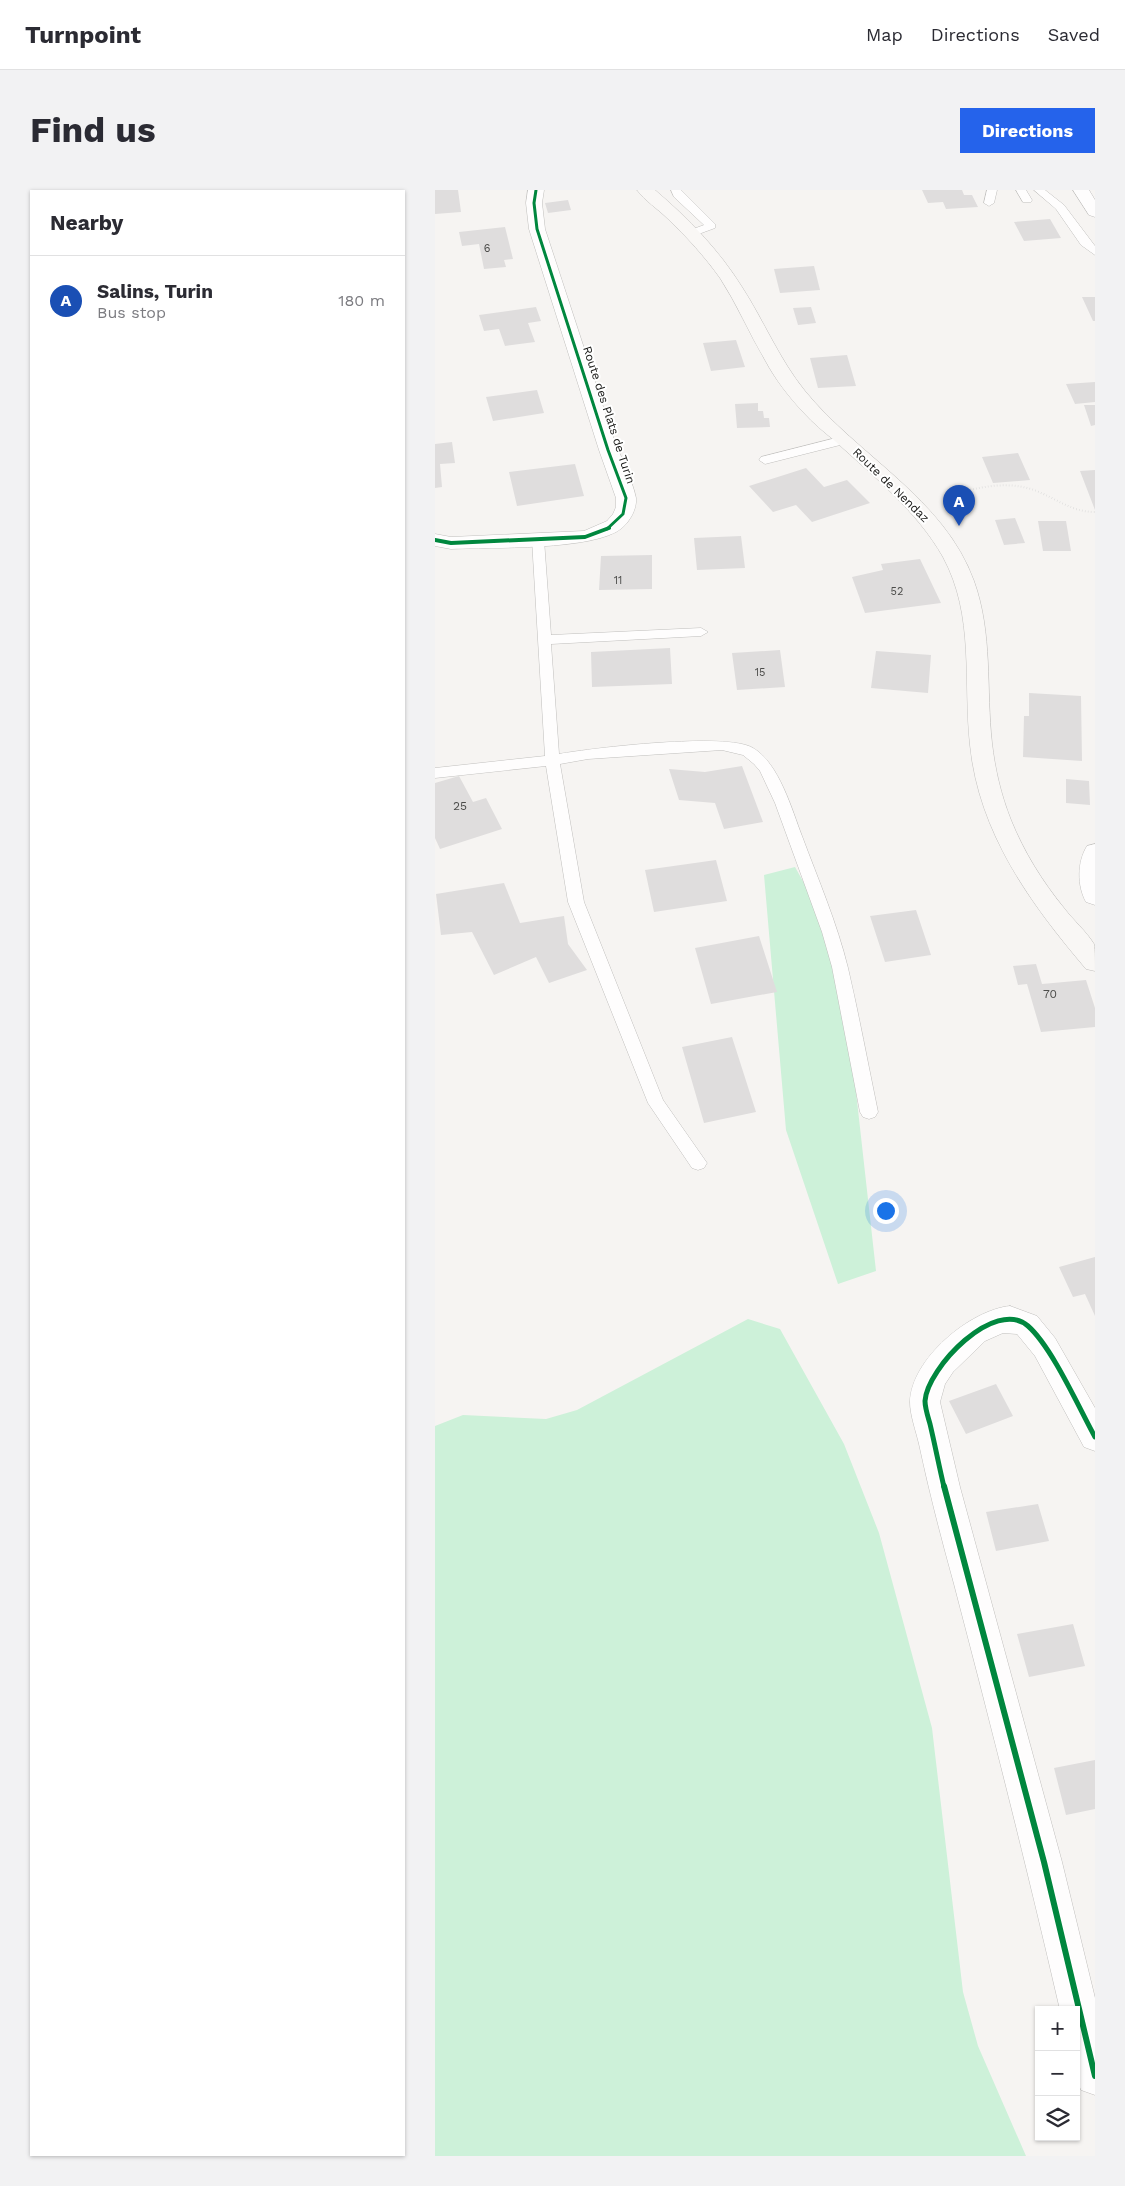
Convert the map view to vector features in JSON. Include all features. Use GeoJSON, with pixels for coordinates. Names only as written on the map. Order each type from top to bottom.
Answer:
{"type":"FeatureCollection","features":[{"type":"Feature","properties":{"kind":"main road","name":"Route de Nendaz"},"geometry":{"type":"LineString","coordinates":[[645,190],[692,233],[728,278],[777,365],[807,406],[915,505],[937,532],[963,579],[974,621],[981,744],[986,778],[995,812],[1009,844],[1026,874],[1050,908],[1095,962]]}},
{"type":"Feature","properties":{"kind":"street","name":"Route des Plats de Turin"},"geometry":{"type":"LineString","coordinates":[[435,540],[451,543],[585,537],[605,533],[620,520],[627,506],[626,498],[608,450],[537,229],[534,203],[536,190]]}},
{"type":"Feature","properties":{"kind":"street"},"geometry":{"type":"LineString","coordinates":[[1081,190],[1095,212]]}},
{"type":"Feature","properties":{"kind":"street"},"geometry":{"type":"LineString","coordinates":[[1095,852],[1091,885],[1095,896]]}},
{"type":"Feature","properties":{"kind":"street"},"geometry":{"type":"LineString","coordinates":[[1095,1437],[1045,1347],[1027,1325],[1010,1319],[999,1320],[975,1332],[942,1363],[931,1379],[925,1402],[944,1487],[1044,1862],[1095,2076]]}},
{"type":"Feature","properties":{"kind":"lane"},"geometry":{"type":"LineString","coordinates":[[676,190],[678,195],[711,226],[692,233]]}},
{"type":"Feature","properties":{"kind":"lane"},"geometry":{"type":"LineString","coordinates":[[989,203],[992,190]]}},
{"type":"Feature","properties":{"kind":"lane"},"geometry":{"type":"LineString","coordinates":[[1021,190],[1027,200]]}},
{"type":"Feature","properties":{"kind":"lane"},"geometry":{"type":"LineString","coordinates":[[1039,190],[1060,206],[1085,242],[1095,252]]}},
{"type":"Feature","properties":{"kind":"lane"},"geometry":{"type":"LineString","coordinates":[[765,460],[845,440]]}},
{"type":"Feature","properties":{"kind":"lane"},"geometry":{"type":"LineString","coordinates":[[539,540],[552,760],[575,902],[656,1103],[698,1163]]}},
{"type":"Feature","properties":{"kind":"lane"},"geometry":{"type":"LineString","coordinates":[[545,640],[701,632]]}},
{"type":"Feature","properties":{"kind":"lane"},"geometry":{"type":"LineString","coordinates":[[435,773],[552,760],[588,754],[722,745],[748,751],[766,769],[782,803],[830,932],[840,967],[869,1112]]}},
{"type":"Feature","properties":{"kind":"path"},"geometry":{"type":"LineString","coordinates":[[944,496],[990,488],[1015,487],[1035,490],[1075,511],[1095,512]]}},
{"type":"Feature","properties":{"kind":"green space"},"geometry":{"type":"Polygon","coordinates":[[[795,867],[825,920],[854,1074],[876,1271],[838,1284],[786,1130],[764,875],[795,867]]]}},
{"type":"Feature","properties":{"kind":"green space"},"geometry":{"type":"Polygon","coordinates":[[[748,1319],[780,1329],[844,1444],[879,1533],[932,1728],[963,1992],[978,2046],[1026,2156],[435,2156],[435,1426],[463,1415],[546,1419],[577,1410],[748,1319]]]}},
{"type":"Feature","properties":{"kind":"building"},"geometry":{"type":"Polygon","coordinates":[[[435,190],[458,190],[461,212],[435,214],[435,190]]]}},
{"type":"Feature","properties":{"kind":"building"},"geometry":{"type":"Polygon","coordinates":[[[922,190],[962,190],[964,195],[972,195],[978,207],[946,209],[943,202],[928,203],[922,190]]]}},
{"type":"Feature","properties":{"kind":"building"},"geometry":{"type":"Polygon","coordinates":[[[568,200],[571,210],[548,213],[545,203],[568,200]]]}},
{"type":"Feature","properties":{"kind":"building"},"geometry":{"type":"Polygon","coordinates":[[[1050,219],[1061,238],[1024,241],[1014,222],[1050,219]]]}},
{"type":"Feature","properties":{"kind":"building"},"geometry":{"type":"Polygon","coordinates":[[[505,227],[513,259],[504,260],[506,267],[484,269],[479,244],[462,246],[459,232],[505,227]]]}},
{"type":"Feature","properties":{"kind":"building"},"geometry":{"type":"Polygon","coordinates":[[[814,266],[820,290],[780,293],[774,269],[814,266]]]}},
{"type":"Feature","properties":{"kind":"building"},"geometry":{"type":"Polygon","coordinates":[[[1082,297],[1095,297],[1095,321],[1093,321],[1082,297]]]}},
{"type":"Feature","properties":{"kind":"building"},"geometry":{"type":"Polygon","coordinates":[[[536,307],[541,321],[528,323],[535,342],[505,346],[499,329],[484,331],[479,315],[536,307]]]}},
{"type":"Feature","properties":{"kind":"building"},"geometry":{"type":"Polygon","coordinates":[[[811,307],[816,323],[798,325],[793,308],[811,307]]]}},
{"type":"Feature","properties":{"kind":"building"},"geometry":{"type":"Polygon","coordinates":[[[736,340],[745,367],[711,371],[703,343],[736,340]]]}},
{"type":"Feature","properties":{"kind":"building"},"geometry":{"type":"Polygon","coordinates":[[[847,355],[856,386],[818,388],[810,358],[847,355]]]}},
{"type":"Feature","properties":{"kind":"building"},"geometry":{"type":"Polygon","coordinates":[[[1095,382],[1095,402],[1075,404],[1066,384],[1095,382]]]}},
{"type":"Feature","properties":{"kind":"building"},"geometry":{"type":"Polygon","coordinates":[[[537,390],[544,413],[493,421],[486,397],[537,390]]]}},
{"type":"Feature","properties":{"kind":"building"},"geometry":{"type":"Polygon","coordinates":[[[758,403],[758,411],[763,411],[764,418],[769,418],[770,427],[737,428],[735,404],[758,403]]]}},
{"type":"Feature","properties":{"kind":"building"},"geometry":{"type":"Polygon","coordinates":[[[1084,405],[1095,405],[1095,425],[1091,426],[1084,405]]]}},
{"type":"Feature","properties":{"kind":"building"},"geometry":{"type":"Polygon","coordinates":[[[452,442],[455,463],[440,464],[442,487],[435,488],[435,444],[452,442]]]}},
{"type":"Feature","properties":{"kind":"building"},"geometry":{"type":"Polygon","coordinates":[[[1018,453],[1030,480],[993,483],[982,457],[1018,453]]]}},
{"type":"Feature","properties":{"kind":"building"},"geometry":{"type":"Polygon","coordinates":[[[575,464],[584,496],[517,506],[509,472],[575,464]]]}},
{"type":"Feature","properties":{"kind":"building"},"geometry":{"type":"Polygon","coordinates":[[[806,468],[824,487],[847,480],[870,503],[812,522],[796,505],[773,512],[749,486],[806,468]]]}},
{"type":"Feature","properties":{"kind":"building"},"geometry":{"type":"Polygon","coordinates":[[[1095,470],[1095,510],[1080,471],[1095,470]]]}},
{"type":"Feature","properties":{"kind":"building"},"geometry":{"type":"Polygon","coordinates":[[[1015,518],[1025,543],[1004,545],[995,520],[1015,518]]]}},
{"type":"Feature","properties":{"kind":"building"},"geometry":{"type":"Polygon","coordinates":[[[1038,521],[1066,521],[1071,551],[1043,551],[1038,521]]]}},
{"type":"Feature","properties":{"kind":"building"},"geometry":{"type":"Polygon","coordinates":[[[741,536],[745,568],[697,570],[694,538],[741,536]]]}},
{"type":"Feature","properties":{"kind":"building"},"geometry":{"type":"Polygon","coordinates":[[[652,555],[652,589],[599,590],[601,556],[652,555]]]}},
{"type":"Feature","properties":{"kind":"building"},"geometry":{"type":"Polygon","coordinates":[[[920,559],[941,603],[865,613],[852,577],[883,570],[881,564],[920,559]]]}},
{"type":"Feature","properties":{"kind":"building"},"geometry":{"type":"Polygon","coordinates":[[[670,648],[672,684],[592,687],[591,652],[670,648]]]}},
{"type":"Feature","properties":{"kind":"building"},"geometry":{"type":"Polygon","coordinates":[[[780,650],[785,687],[737,690],[732,653],[780,650]]]}},
{"type":"Feature","properties":{"kind":"building"},"geometry":{"type":"Polygon","coordinates":[[[876,651],[931,655],[928,693],[871,688],[876,651]]]}},
{"type":"Feature","properties":{"kind":"building"},"geometry":{"type":"Polygon","coordinates":[[[1029,693],[1081,696],[1082,761],[1023,757],[1024,716],[1029,716],[1029,693]]]}},
{"type":"Feature","properties":{"kind":"building"},"geometry":{"type":"Polygon","coordinates":[[[742,766],[763,822],[724,829],[715,803],[679,800],[669,769],[705,772],[742,766]]]}},
{"type":"Feature","properties":{"kind":"building"},"geometry":{"type":"Polygon","coordinates":[[[459,776],[473,802],[486,798],[502,829],[440,849],[435,838],[435,783],[459,776]]]}},
{"type":"Feature","properties":{"kind":"building"},"geometry":{"type":"Polygon","coordinates":[[[1066,779],[1089,781],[1090,805],[1066,803],[1066,779]]]}},
{"type":"Feature","properties":{"kind":"building"},"geometry":{"type":"Polygon","coordinates":[[[716,860],[727,901],[654,912],[645,870],[716,860]]]}},
{"type":"Feature","properties":{"kind":"building"},"geometry":{"type":"Polygon","coordinates":[[[504,883],[520,923],[564,916],[568,944],[587,970],[549,983],[536,957],[494,975],[472,932],[441,935],[436,894],[504,883]]]}},
{"type":"Feature","properties":{"kind":"building"},"geometry":{"type":"Polygon","coordinates":[[[916,910],[931,955],[885,962],[870,916],[916,910]]]}},
{"type":"Feature","properties":{"kind":"building"},"geometry":{"type":"Polygon","coordinates":[[[759,936],[777,992],[711,1004],[695,948],[759,936]]]}},
{"type":"Feature","properties":{"kind":"building"},"geometry":{"type":"Polygon","coordinates":[[[1036,964],[1042,984],[1086,980],[1095,1008],[1095,1027],[1041,1032],[1027,984],[1018,985],[1013,966],[1036,964]]]}},
{"type":"Feature","properties":{"kind":"building"},"geometry":{"type":"Polygon","coordinates":[[[732,1037],[756,1112],[704,1123],[682,1047],[732,1037]]]}},
{"type":"Feature","properties":{"kind":"building"},"geometry":{"type":"Polygon","coordinates":[[[1095,1257],[1095,1316],[1085,1294],[1073,1297],[1059,1267],[1095,1257]]]}},
{"type":"Feature","properties":{"kind":"building"},"geometry":{"type":"Polygon","coordinates":[[[996,1384],[1013,1416],[966,1434],[949,1401],[996,1384]]]}},
{"type":"Feature","properties":{"kind":"building"},"geometry":{"type":"Polygon","coordinates":[[[1038,1504],[1049,1541],[996,1551],[986,1512],[1038,1504]]]}},
{"type":"Feature","properties":{"kind":"building"},"geometry":{"type":"Polygon","coordinates":[[[1073,1624],[1085,1666],[1029,1677],[1017,1634],[1073,1624]]]}},
{"type":"Feature","properties":{"kind":"building"},"geometry":{"type":"Polygon","coordinates":[[[1095,1760],[1095,1809],[1066,1815],[1054,1768],[1095,1760]]]}},
{"type":"Feature","properties":{"kind":"cycle path"},"geometry":{"type":"LineString","coordinates":[[435,540],[451,543],[585,537],[614,525],[626,507],[626,498],[608,450],[537,229],[534,203],[536,190]]}},
{"type":"Feature","properties":{"kind":"cycle path"},"geometry":{"type":"LineString","coordinates":[[1095,1437],[1045,1347],[1027,1325],[1010,1319],[1000,1320],[975,1332],[942,1363],[931,1379],[925,1402],[944,1487],[1044,1862],[1095,2076]]}},
{"type":"Feature","properties":{"kind":"place","name":"Salins, Turin"},"geometry":{"type":"Point","coordinates":[959,526]}}]}
